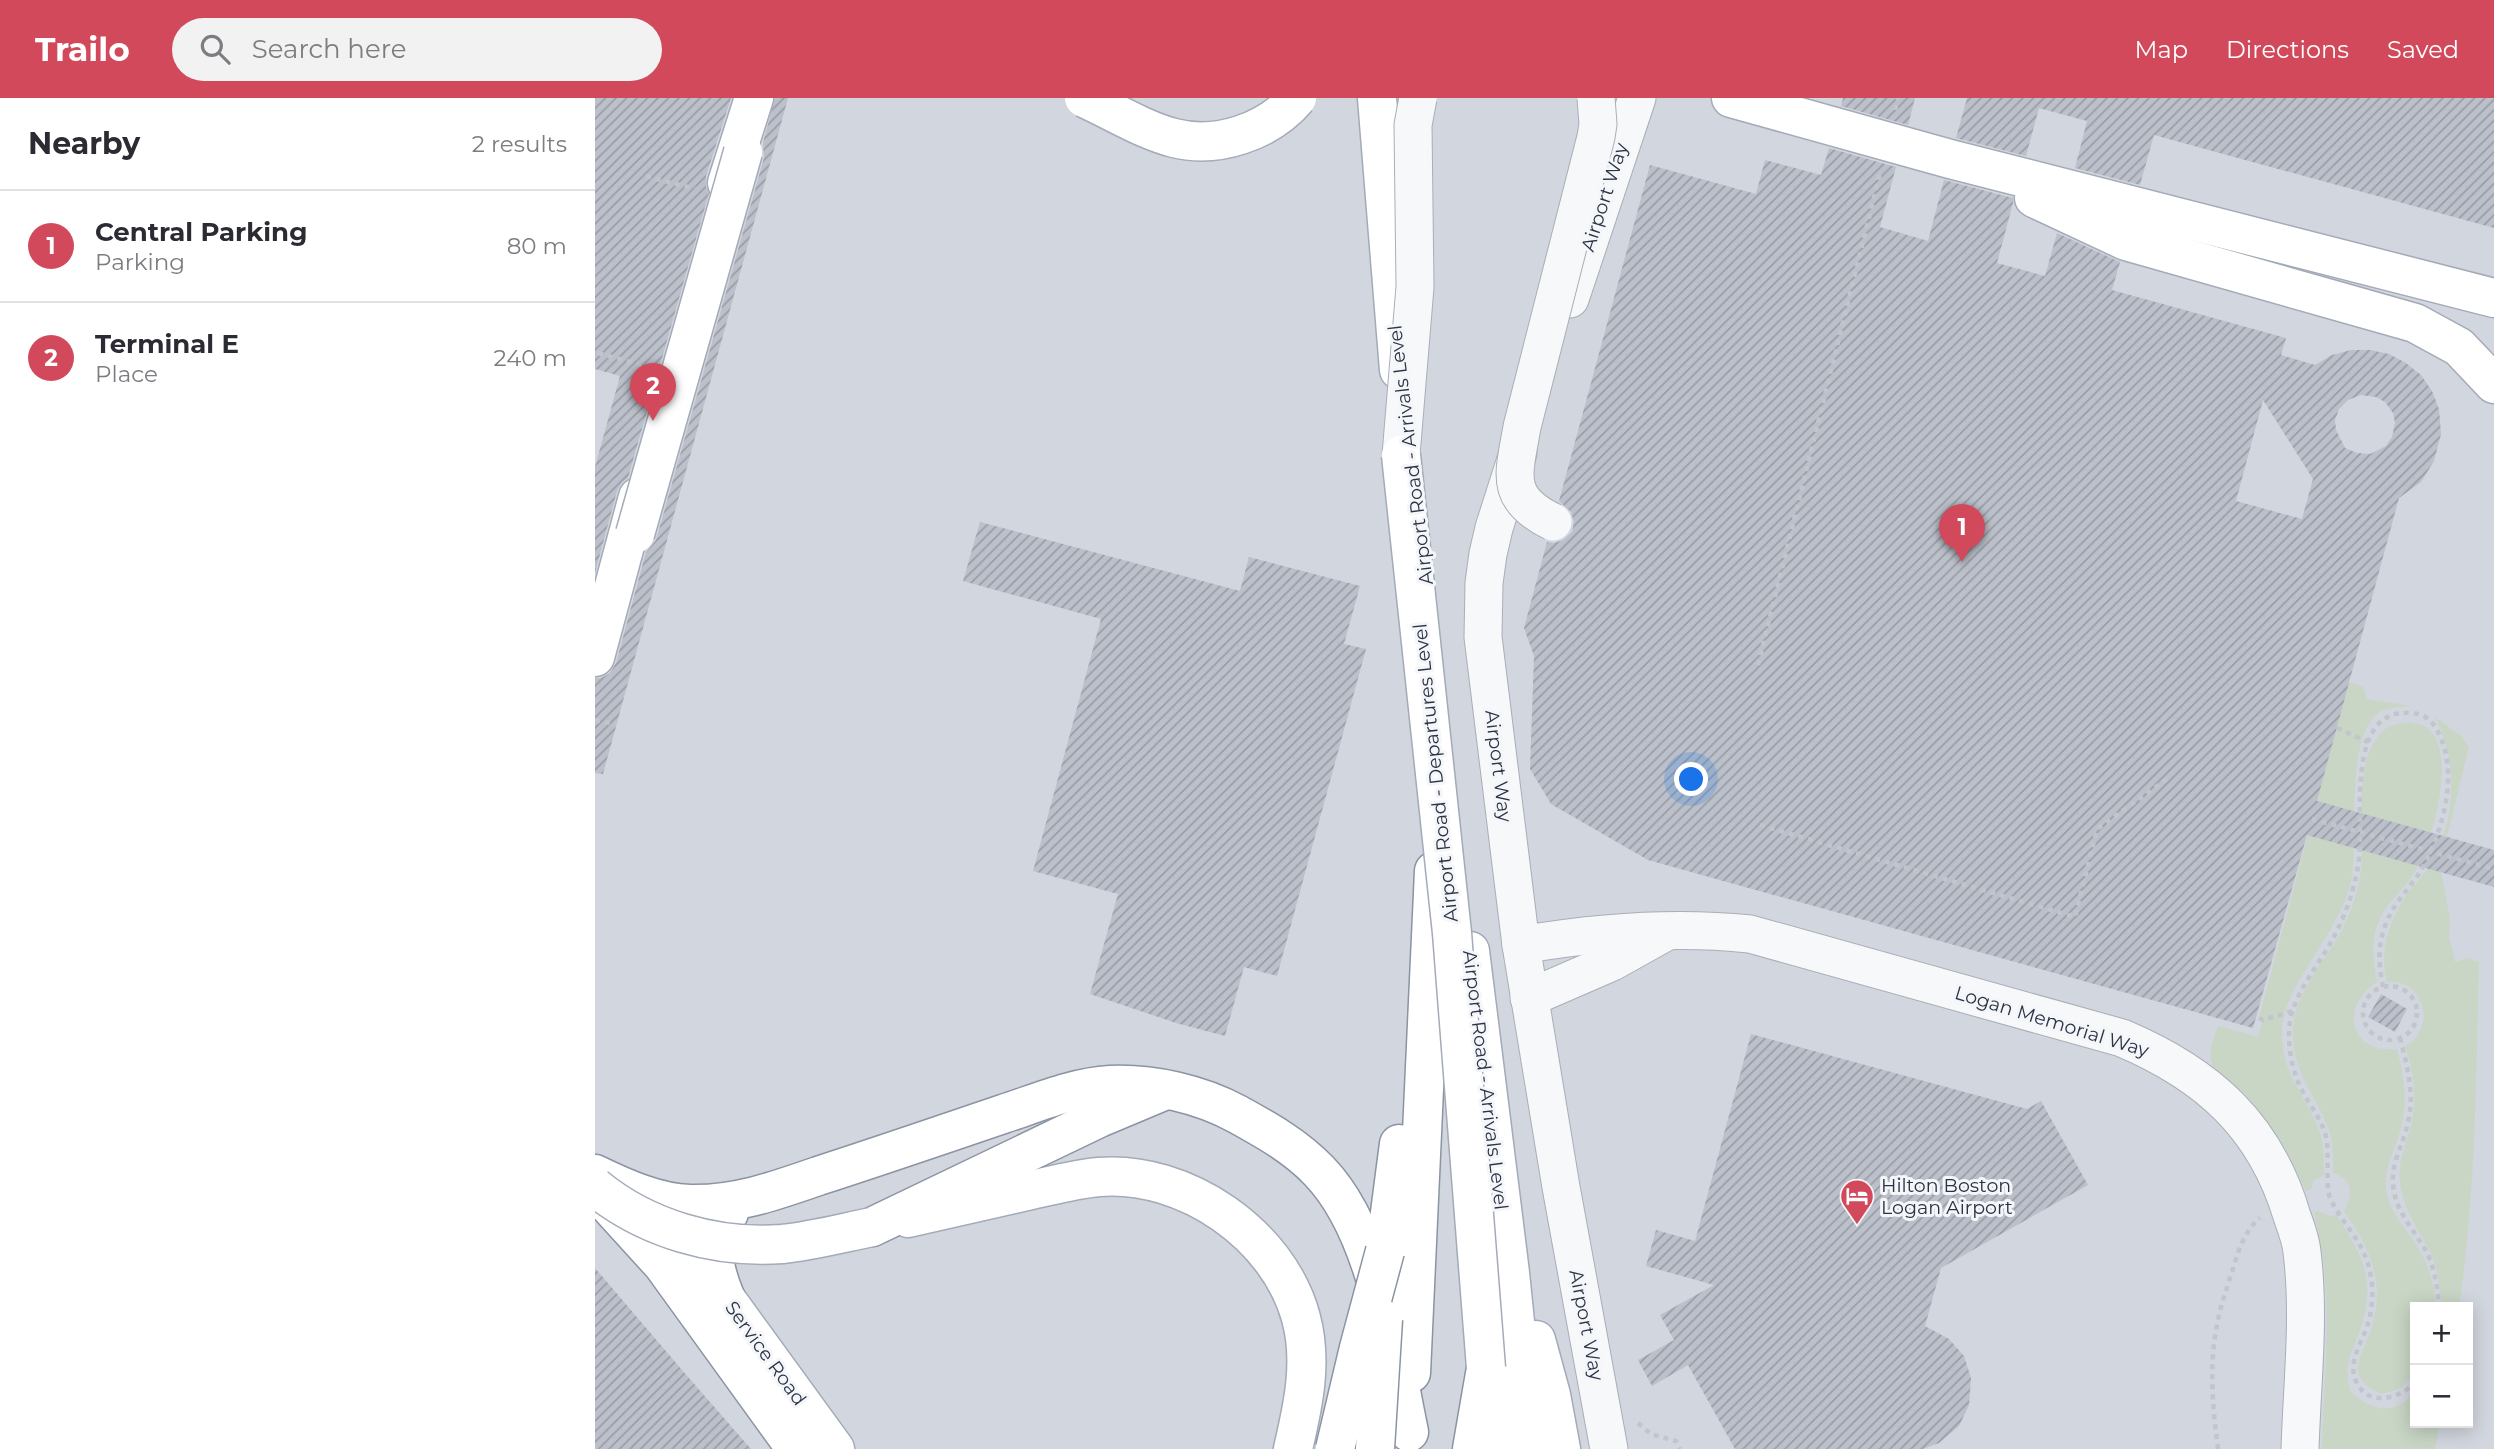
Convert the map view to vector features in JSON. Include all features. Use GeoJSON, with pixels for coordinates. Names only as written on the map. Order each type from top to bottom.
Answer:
{"type":"FeatureCollection","features":[{"type":"Feature","properties":{"kind":"main road"},"geometry":{"type":"LineString","coordinates":[[595,657],[723,197],[754,98]]}},
{"type":"Feature","properties":{"kind":"main road"},"geometry":{"type":"LineString","coordinates":[[595,680],[730,193],[765,98]]}},
{"type":"Feature","properties":{"kind":"main road"},"geometry":{"type":"LineString","coordinates":[[1083,98],[1172,137],[1196,142],[1252,132],[1274,119],[1294,98]]}},
{"type":"Feature","properties":{"kind":"main road","name":"Airport Road - Arrivals Level"},"geometry":{"type":"LineString","coordinates":[[1376,98],[1400,383],[1505,1230],[1528,1449]]}},
{"type":"Feature","properties":{"kind":"main road","name":"Airport Road - Departures Level"},"geometry":{"type":"LineString","coordinates":[[1376,98],[1401,455],[1452,933],[1493,1449]]}},
{"type":"Feature","properties":{"kind":"main road"},"geometry":{"type":"LineString","coordinates":[[1400,383],[1416,104],[1419,98]]}},
{"type":"Feature","properties":{"kind":"main road"},"geometry":{"type":"LineString","coordinates":[[1731,98],[1950,159],[2494,298]]}},
{"type":"Feature","properties":{"kind":"main road"},"geometry":{"type":"LineString","coordinates":[[1950,159],[2126,240],[2415,323],[2459,347],[2494,384]]}},
{"type":"Feature","properties":{"kind":"main road"},"geometry":{"type":"LineString","coordinates":[[1408,1441],[1441,717]]}},
{"type":"Feature","properties":{"kind":"main road"},"geometry":{"type":"LineString","coordinates":[[1375,1449],[1382,1356],[1385,1251],[1407,1072],[1434,758]]}},
{"type":"Feature","properties":{"kind":"main road"},"geometry":{"type":"LineString","coordinates":[[595,1174],[649,1196],[687,1204],[745,1200],[1079,1091],[1111,1085],[1131,1085],[1192,1095],[1267,1130],[1307,1159],[1333,1188],[1352,1219],[1366,1253],[1389,1336],[1408,1441]]}},
{"type":"Feature","properties":{"kind":"main road"},"geometry":{"type":"LineString","coordinates":[[872,1227],[1099,1118],[1166,1091]]}},
{"type":"Feature","properties":{"kind":"main road"},"geometry":{"type":"LineString","coordinates":[[595,1189],[652,1222],[711,1240],[744,1244],[782,1244],[1100,1177],[1136,1178],[1164,1185],[1213,1206],[1250,1235],[1281,1272],[1301,1317],[1307,1355],[1304,1402],[1293,1449]]}},
{"type":"Feature","properties":{"kind":"main road","name":"Service Road"},"geometry":{"type":"LineString","coordinates":[[595,1180],[726,1299],[835,1449]]}},
{"type":"Feature","properties":{"kind":"main road"},"geometry":{"type":"LineString","coordinates":[[595,1189],[663,1265],[796,1449]]}},
{"type":"Feature","properties":{"kind":"main road"},"geometry":{"type":"LineString","coordinates":[[726,1299],[717,1278],[713,1257],[714,1236],[724,1219],[745,1200]]}},
{"type":"Feature","properties":{"kind":"main road"},"geometry":{"type":"LineString","coordinates":[[1505,1230],[1551,1395],[1561,1449]]}},
{"type":"Feature","properties":{"kind":"main road"},"geometry":{"type":"LineString","coordinates":[[1335,1449],[1385,1251]]}},
{"type":"Feature","properties":{"kind":"main road"},"geometry":{"type":"LineString","coordinates":[[1472,1449],[1486,1368]]}},
{"type":"Feature","properties":{"kind":"street"},"geometry":{"type":"LineString","coordinates":[[1401,455],[1415,287],[1413,125],[1419,98]]}},
{"type":"Feature","properties":{"kind":"street"},"geometry":{"type":"LineString","coordinates":[[1553,522],[1526,506],[1520,497],[1514,473],[1522,427],[1596,136],[1596,98]]}},
{"type":"Feature","properties":{"kind":"street","name":"Airport Way"},"geometry":{"type":"LineString","coordinates":[[1609,1449],[1565,1213],[1521,945],[1487,674],[1483,611],[1484,583],[1494,528],[1637,98]]}},
{"type":"Feature","properties":{"kind":"street","name":"Logan Memorial Way"},"geometry":{"type":"LineString","coordinates":[[1529,998],[1612,962],[1669,930]]}},
{"type":"Feature","properties":{"kind":"street","name":"Logan Memorial Way"},"geometry":{"type":"LineString","coordinates":[[1521,945],[1604,933],[1669,930],[1713,930],[1763,937],[2122,1038],[2160,1054],[2196,1077],[2228,1104],[2275,1169],[2302,1248],[2305,1288],[2300,1449]]}},
{"type":"Feature","properties":{"kind":"path"},"geometry":{"type":"LineString","coordinates":[[1895,111],[1898,98]]}},
{"type":"Feature","properties":{"kind":"path"},"geometry":{"type":"LineString","coordinates":[[1758,665],[1882,166]]}},
{"type":"Feature","properties":{"kind":"path"},"geometry":{"type":"LineString","coordinates":[[646,176],[723,197]]}},
{"type":"Feature","properties":{"kind":"path"},"geometry":{"type":"LineString","coordinates":[[598,353],[673,374]]}},
{"type":"Feature","properties":{"kind":"path"},"geometry":{"type":"LineString","coordinates":[[2383,987],[2379,953],[2384,928],[2395,905],[2419,874],[2441,825],[2447,801],[2445,747],[2439,732],[2433,722],[2405,713],[2394,715],[2377,726],[2368,742],[2361,769],[2359,858],[2350,897],[2334,936],[2307,980],[2293,1011],[2289,1033],[2296,1077],[2325,1135],[2328,1149],[2328,1195],[2360,1242],[2371,1279],[2368,1320],[2354,1355],[2353,1365],[2358,1385],[2365,1393],[2385,1399],[2410,1386]]}},
{"type":"Feature","properties":{"kind":"path"},"geometry":{"type":"LineString","coordinates":[[595,720],[616,724]]}},
{"type":"Feature","properties":{"kind":"path"},"geometry":{"type":"LineString","coordinates":[[2337,728],[2368,742]]}},
{"type":"Feature","properties":{"kind":"path"},"geometry":{"type":"LineString","coordinates":[[1760,825],[2075,917],[2097,829],[2167,779]]}},
{"type":"Feature","properties":{"kind":"path"},"geometry":{"type":"LineString","coordinates":[[2312,819],[2494,869]]}},
{"type":"Feature","properties":{"kind":"path"},"geometry":{"type":"LineString","coordinates":[[2395,986],[2415,1002],[2416,1019],[2407,1034],[2400,1038],[2391,1040],[2375,1035],[2364,1020],[2365,1002],[2383,987],[2395,986]]}},
{"type":"Feature","properties":{"kind":"path"},"geometry":{"type":"LineString","coordinates":[[2259,1018],[2263,1020],[2293,1011]]}},
{"type":"Feature","properties":{"kind":"path"},"geometry":{"type":"LineString","coordinates":[[2400,1038],[2408,1066],[2410,1103],[2409,1122],[2396,1157],[2393,1183],[2401,1212],[2433,1268],[2438,1302]]}},
{"type":"Feature","properties":{"kind":"path"},"geometry":{"type":"LineString","coordinates":[[2218,1449],[2213,1387],[2215,1333],[2238,1252],[2256,1220],[2266,1213]]}},
{"type":"Feature","properties":{"kind":"path"},"geometry":{"type":"LineString","coordinates":[[1633,1420],[1651,1434],[1676,1441],[1680,1449]]}},
{"type":"Feature","properties":{"kind":"shaded area"},"geometry":{"type":"Polygon","coordinates":[[[595,98],[2494,98],[2494,1449],[595,1449],[595,98]]]}},
{"type":"Feature","properties":{"kind":"green space"},"geometry":{"type":"Polygon","coordinates":[[[2349,682],[2363,687],[2367,699],[2411,706],[2380,712],[2369,724],[2357,763],[2352,876],[2347,896],[2285,1011],[2282,1029],[2286,1060],[2320,1133],[2323,1148],[2324,1175],[2314,1180],[2311,1190],[2306,1191],[2271,1127],[2244,1093],[2217,1072],[2212,1063],[2211,1052],[2218,1026],[2258,1037],[2263,1020],[2259,1018],[2349,682]]]}},
{"type":"Feature","properties":{"kind":"green space"},"geometry":{"type":"Polygon","coordinates":[[[2435,717],[2460,735],[2469,747],[2440,865],[2450,919],[2449,937],[2455,962],[2467,958],[2479,962],[2472,1178],[2460,1302],[2441,1302],[2435,1263],[2407,1209],[2402,1192],[2400,1165],[2414,1106],[2412,1071],[2405,1046],[2421,1029],[2424,1017],[2418,996],[2410,988],[2400,983],[2387,982],[2384,957],[2398,908],[2424,873],[2444,834],[2449,815],[2451,775],[2443,736],[2435,717]]]}},
{"type":"Feature","properties":{"kind":"green space"},"geometry":{"type":"Polygon","coordinates":[[[2409,722],[2424,726],[2435,738],[2441,755],[2439,799],[2434,823],[2419,863],[2412,877],[2379,921],[2373,949],[2377,982],[2357,1003],[2354,1015],[2355,1026],[2368,1044],[2381,1049],[2397,1049],[2405,1098],[2401,1128],[2386,1174],[2386,1190],[2396,1215],[2416,1243],[2426,1264],[2435,1302],[2410,1302],[2410,1379],[2401,1388],[2382,1394],[2363,1381],[2358,1367],[2376,1306],[2377,1290],[2373,1267],[2362,1239],[2344,1211],[2350,1188],[2345,1179],[2333,1173],[2331,1135],[2297,1062],[2293,1036],[2294,1021],[2304,992],[2344,926],[2357,892],[2362,853],[2363,777],[2373,743],[2384,730],[2409,722]]]}},
{"type":"Feature","properties":{"kind":"green space"},"geometry":{"type":"Polygon","coordinates":[[[2318,1211],[2329,1216],[2336,1215],[2354,1244],[2365,1271],[2367,1299],[2349,1361],[2350,1391],[2366,1403],[2383,1408],[2399,1405],[2410,1397],[2410,1428],[2439,1428],[2435,1449],[2322,1449],[2327,1330],[2324,1271],[2314,1213],[2318,1211]]]}},
{"type":"Feature","properties":{"kind":"building"},"geometry":{"type":"Polygon","coordinates":[[[595,98],[731,98],[706,176],[709,193],[628,478],[617,491],[595,573],[595,467],[620,376],[595,369],[595,98]]]}},
{"type":"Feature","properties":{"kind":"building"},"geometry":{"type":"Polygon","coordinates":[[[775,98],[788,98],[603,774],[595,773],[595,678],[610,673],[616,663],[646,552],[656,540],[764,158],[763,143],[775,98]]]}},
{"type":"Feature","properties":{"kind":"building"},"geometry":{"type":"Polygon","coordinates":[[[1843,98],[1915,98],[1908,125],[1841,106],[1843,98]]]}},
{"type":"Feature","properties":{"kind":"building"},"geometry":{"type":"Polygon","coordinates":[[[1967,98],[2494,98],[2494,228],[2154,135],[2140,185],[2075,168],[2087,121],[2039,108],[2026,156],[1956,138],[1967,98]]]}},
{"type":"Feature","properties":{"kind":"building"},"geometry":{"type":"Polygon","coordinates":[[[1829,148],[1896,167],[1880,227],[1928,241],[1944,180],[2013,198],[1997,263],[2045,276],[2057,233],[2120,262],[2112,290],[2286,338],[2281,355],[2315,365],[2332,355],[2351,350],[2370,350],[2389,354],[2421,375],[2432,391],[2439,409],[2441,434],[2434,461],[2421,482],[2399,498],[2317,801],[2494,850],[2494,887],[2307,835],[2253,1028],[1648,860],[1551,804],[1530,769],[1534,656],[1524,628],[1547,542],[1563,540],[1572,532],[1574,522],[1571,512],[1559,501],[1650,165],[1756,194],[1765,160],[1821,175],[1829,148]],[[2361,395],[2348,400],[2339,409],[2335,420],[2336,430],[2345,448],[2370,454],[2386,446],[2392,437],[2395,423],[2393,413],[2385,402],[2376,397],[2361,395]],[[2263,400],[2236,501],[2302,519],[2313,479],[2263,400]]]}},
{"type":"Feature","properties":{"kind":"building"},"geometry":{"type":"Polygon","coordinates":[[[980,522],[1240,591],[1249,557],[1360,586],[1344,644],[1366,649],[1277,976],[1244,967],[1225,1036],[1176,1023],[1090,994],[1118,894],[1033,871],[1101,619],[963,581],[980,522]]]}},
{"type":"Feature","properties":{"kind":"building"},"geometry":{"type":"Polygon","coordinates":[[[2381,994],[2407,1009],[2395,1032],[2368,1017],[2381,994]]]}},
{"type":"Feature","properties":{"kind":"building","name":"Hilton Boston Logan Airport"},"geometry":{"type":"Polygon","coordinates":[[[1751,1034],[2027,1109],[2041,1101],[2088,1185],[1941,1268],[1925,1326],[1949,1339],[1964,1356],[1971,1378],[1969,1405],[1959,1426],[1939,1443],[1923,1449],[1735,1449],[1688,1365],[1652,1386],[1638,1360],[1674,1340],[1660,1315],[1714,1285],[1646,1266],[1656,1230],[1695,1241],[1751,1034]]]}},
{"type":"Feature","properties":{"kind":"building"},"geometry":{"type":"Polygon","coordinates":[[[595,1268],[682,1370],[751,1449],[595,1449],[595,1268]]]}},
{"type":"Feature","properties":{"kind":"place","name":"Terminal E"},"geometry":{"type":"Point","coordinates":[653,421]}},
{"type":"Feature","properties":{"kind":"place","name":"Central Parking"},"geometry":{"type":"Point","coordinates":[1962,562]}},
{"type":"Feature","properties":{"kind":"place","name":"Hilton Boston Logan Airport"},"geometry":{"type":"Point","coordinates":[1857,1226]}}]}
